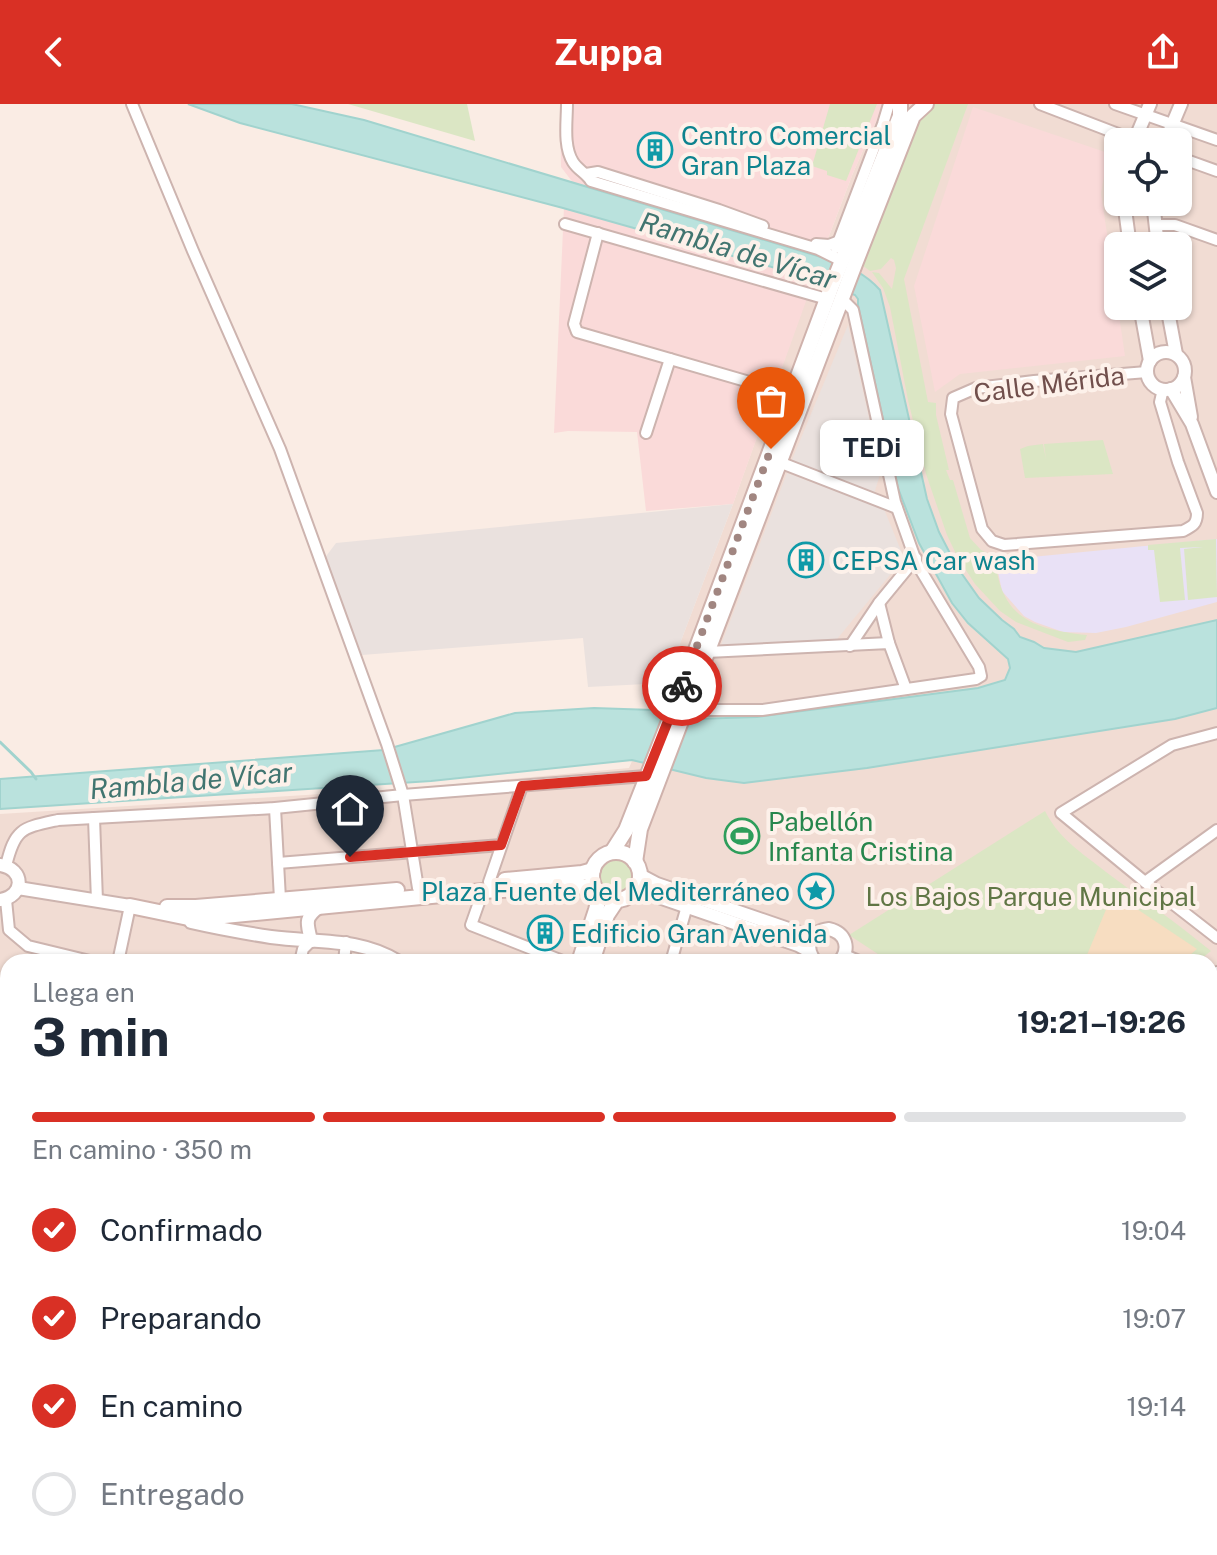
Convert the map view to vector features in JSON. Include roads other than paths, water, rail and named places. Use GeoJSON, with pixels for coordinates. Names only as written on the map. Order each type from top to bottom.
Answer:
{"type":"FeatureCollection","features":[{"type":"Feature","properties":{"kind":"main road"},"geometry":{"type":"LineString","coordinates":[[582,954],[596,910],[597,890],[592,878],[593,870],[600,858],[612,852],[626,830],[707,652],[779,462],[836,295],[844,261],[900,116],[900,104]]}},
{"type":"Feature","properties":{"kind":"main road"},"geometry":{"type":"LineString","coordinates":[[844,261],[913,116],[926,104]]}},
{"type":"Feature","properties":{"kind":"main road"},"geometry":{"type":"LineString","coordinates":[[680,708],[791,394],[836,295]]}},
{"type":"Feature","properties":{"kind":"main road"},"geometry":{"type":"LineString","coordinates":[[595,954],[607,915],[635,890],[638,835],[652,774]]}},
{"type":"Feature","properties":{"kind":"main road"},"geometry":{"type":"LineString","coordinates":[[612,852],[629,856],[637,869]]}},
{"type":"Feature","properties":{"kind":"main road"},"geometry":{"type":"LineString","coordinates":[[130,906],[193,919],[318,908],[593,870]]}},
{"type":"Feature","properties":{"kind":"main road"},"geometry":{"type":"LineString","coordinates":[[130,906],[196,907],[418,888],[486,886],[568,886],[597,890],[610,899],[623,898]]}},
{"type":"Feature","properties":{"kind":"street"},"geometry":{"type":"LineString","coordinates":[[132,104],[280,449],[387,744],[402,792],[418,888]]}},
{"type":"Feature","properties":{"kind":"street"},"geometry":{"type":"LineString","coordinates":[[567,104],[569,153],[575,165],[591,181],[818,249],[844,261]]}},
{"type":"Feature","properties":{"kind":"street"},"geometry":{"type":"LineString","coordinates":[[844,261],[837,242],[889,104]]}},
{"type":"Feature","properties":{"kind":"street"},"geometry":{"type":"LineString","coordinates":[[1040,104],[1104,129]]}},
{"type":"Feature","properties":{"kind":"street"},"geometry":{"type":"LineString","coordinates":[[1115,104],[1147,109],[1172,124],[1217,140]]}},
{"type":"Feature","properties":{"kind":"street"},"geometry":{"type":"LineString","coordinates":[[1170,128],[1181,104]]}},
{"type":"Feature","properties":{"kind":"street"},"geometry":{"type":"LineString","coordinates":[[1140,128],[1147,109]]}},
{"type":"Feature","properties":{"kind":"street"},"geometry":{"type":"LineString","coordinates":[[1192,162],[1217,171]]}},
{"type":"Feature","properties":{"kind":"street"},"geometry":{"type":"LineString","coordinates":[[586,174],[598,172],[818,244],[837,242]]}},
{"type":"Feature","properties":{"kind":"street"},"geometry":{"type":"LineString","coordinates":[[1154,216],[1156,232]]}},
{"type":"Feature","properties":{"kind":"street"},"geometry":{"type":"LineString","coordinates":[[565,224],[836,295],[853,310],[897,508],[916,558],[979,667],[981,676],[762,710],[680,708]]}},
{"type":"Feature","properties":{"kind":"street"},"geometry":{"type":"LineString","coordinates":[[1155,225],[1175,225],[1217,240]]}},
{"type":"Feature","properties":{"kind":"street"},"geometry":{"type":"LineString","coordinates":[[598,233],[574,324],[577,332],[791,394]]}},
{"type":"Feature","properties":{"kind":"street"},"geometry":{"type":"LineString","coordinates":[[1142,320],[1152,383],[1167,389],[1192,424]]}},
{"type":"Feature","properties":{"kind":"street"},"geometry":{"type":"LineString","coordinates":[[1170,320],[1176,354],[1184,364],[1192,424],[1217,492]]}},
{"type":"Feature","properties":{"kind":"street"},"geometry":{"type":"LineString","coordinates":[[1149,366],[1155,355],[1162,352],[1176,354]]}},
{"type":"Feature","properties":{"kind":"street"},"geometry":{"type":"LineString","coordinates":[[646,433],[670,359]]}},
{"type":"Feature","properties":{"kind":"street","name":"Calle Mérida"},"geometry":{"type":"LineString","coordinates":[[1149,366],[976,388],[953,398],[951,414],[982,529],[992,541],[1004,545],[1183,531],[1192,527],[1197,513],[1160,402],[1167,389]]}},
{"type":"Feature","properties":{"kind":"street"},"geometry":{"type":"LineString","coordinates":[[1167,389],[1184,377]]}},
{"type":"Feature","properties":{"kind":"street"},"geometry":{"type":"LineString","coordinates":[[779,462],[897,508]]}},
{"type":"Feature","properties":{"kind":"street"},"geometry":{"type":"LineString","coordinates":[[850,646],[879,603],[916,558]]}},
{"type":"Feature","properties":{"kind":"street"},"geometry":{"type":"LineString","coordinates":[[879,603],[889,643],[906,689]]}},
{"type":"Feature","properties":{"kind":"street"},"geometry":{"type":"LineString","coordinates":[[707,652],[889,643]]}},
{"type":"Feature","properties":{"kind":"street"},"geometry":{"type":"LineString","coordinates":[[1217,733],[1172,745],[1061,813],[1217,938]]}},
{"type":"Feature","properties":{"kind":"street"},"geometry":{"type":"LineString","coordinates":[[61,954],[28,946],[9,930],[3,900],[11,897],[18,888],[18,877],[3,866],[11,843],[27,827],[58,820],[275,808],[402,792],[522,786],[652,774]]}},
{"type":"Feature","properties":{"kind":"street"},"geometry":{"type":"LineString","coordinates":[[522,786],[471,925],[545,954]]}},
{"type":"Feature","properties":{"kind":"street"},"geometry":{"type":"LineString","coordinates":[[275,808],[280,899]]}},
{"type":"Feature","properties":{"kind":"street"},"geometry":{"type":"LineString","coordinates":[[94,818],[97,901]]}},
{"type":"Feature","properties":{"kind":"street"},"geometry":{"type":"LineString","coordinates":[[1145,882],[1217,830]]}},
{"type":"Feature","properties":{"kind":"street"},"geometry":{"type":"LineString","coordinates":[[278,863],[501,845]]}},
{"type":"Feature","properties":{"kind":"street"},"geometry":{"type":"LineString","coordinates":[[637,869],[667,888],[813,936]]}},
{"type":"Feature","properties":{"kind":"street"},"geometry":{"type":"LineString","coordinates":[[18,888],[130,906],[120,954]]}},
{"type":"Feature","properties":{"kind":"street"},"geometry":{"type":"LineString","coordinates":[[623,898],[653,895],[798,945],[807,954]]}},
{"type":"Feature","properties":{"kind":"street"},"geometry":{"type":"LineString","coordinates":[[673,954],[687,906]]}},
{"type":"Feature","properties":{"kind":"street"},"geometry":{"type":"LineString","coordinates":[[311,941],[307,919],[318,908]]}},
{"type":"Feature","properties":{"kind":"street"},"geometry":{"type":"LineString","coordinates":[[165,914],[194,923],[271,937],[346,942],[376,954]]}},
{"type":"Feature","properties":{"kind":"street"},"geometry":{"type":"LineString","coordinates":[[810,954],[813,936],[824,929],[837,931],[846,942],[843,954]]}},
{"type":"Feature","properties":{"kind":"street"},"geometry":{"type":"LineString","coordinates":[[302,954],[311,941]]}},
{"type":"Feature","properties":{"kind":"street"},"geometry":{"type":"LineString","coordinates":[[345,954],[346,942]]}},
{"type":"Feature","properties":{"kind":"water","name":"Rambla de Vícar"},"geometry":{"type":"Polygon","coordinates":[[[188,104],[292,104],[364,120],[821,257],[860,273],[880,290],[927,499],[939,532],[957,567],[979,598],[1020,637],[1044,648],[1076,652],[1217,620],[1217,708],[1175,719],[867,768],[744,783],[706,778],[632,760],[431,781],[0,809],[0,779],[384,750],[515,713],[594,708],[653,710],[695,719],[757,717],[978,688],[1005,680],[1010,668],[1008,659],[968,623],[952,603],[919,543],[898,488],[855,295],[814,279],[563,208],[240,123],[188,104]]]}},
{"type":"Feature","properties":{"kind":"waterway"},"geometry":{"type":"LineString","coordinates":[[0,742],[36,779]]}},
{"type":"Feature","properties":{"kind":"place","name":"Centro Comercial Gran Plaza"},"geometry":{"type":"Point","coordinates":[655,150]}},
{"type":"Feature","properties":{"kind":"place","name":"TEDi"},"geometry":{"type":"Point","coordinates":[771,449]}},
{"type":"Feature","properties":{"kind":"place","name":"CEPSA Car wash"},"geometry":{"type":"Point","coordinates":[806,560]}},
{"type":"Feature","properties":{"kind":"place","name":"Pabellón Infanta Cristina"},"geometry":{"type":"Point","coordinates":[742,836]}},
{"type":"Feature","properties":{"kind":"place","name":"Plaza Fuente del Mediterráneo"},"geometry":{"type":"Point","coordinates":[816,891]}},
{"type":"Feature","properties":{"kind":"place","name":"Edificio Gran Avenida"},"geometry":{"type":"Point","coordinates":[545,933]}},
{"type":"Feature","properties":{"kind":"park label","name":"Los Bajos Parque Municipal"},"geometry":{"type":"Point","coordinates":[1031,896]}}]}
